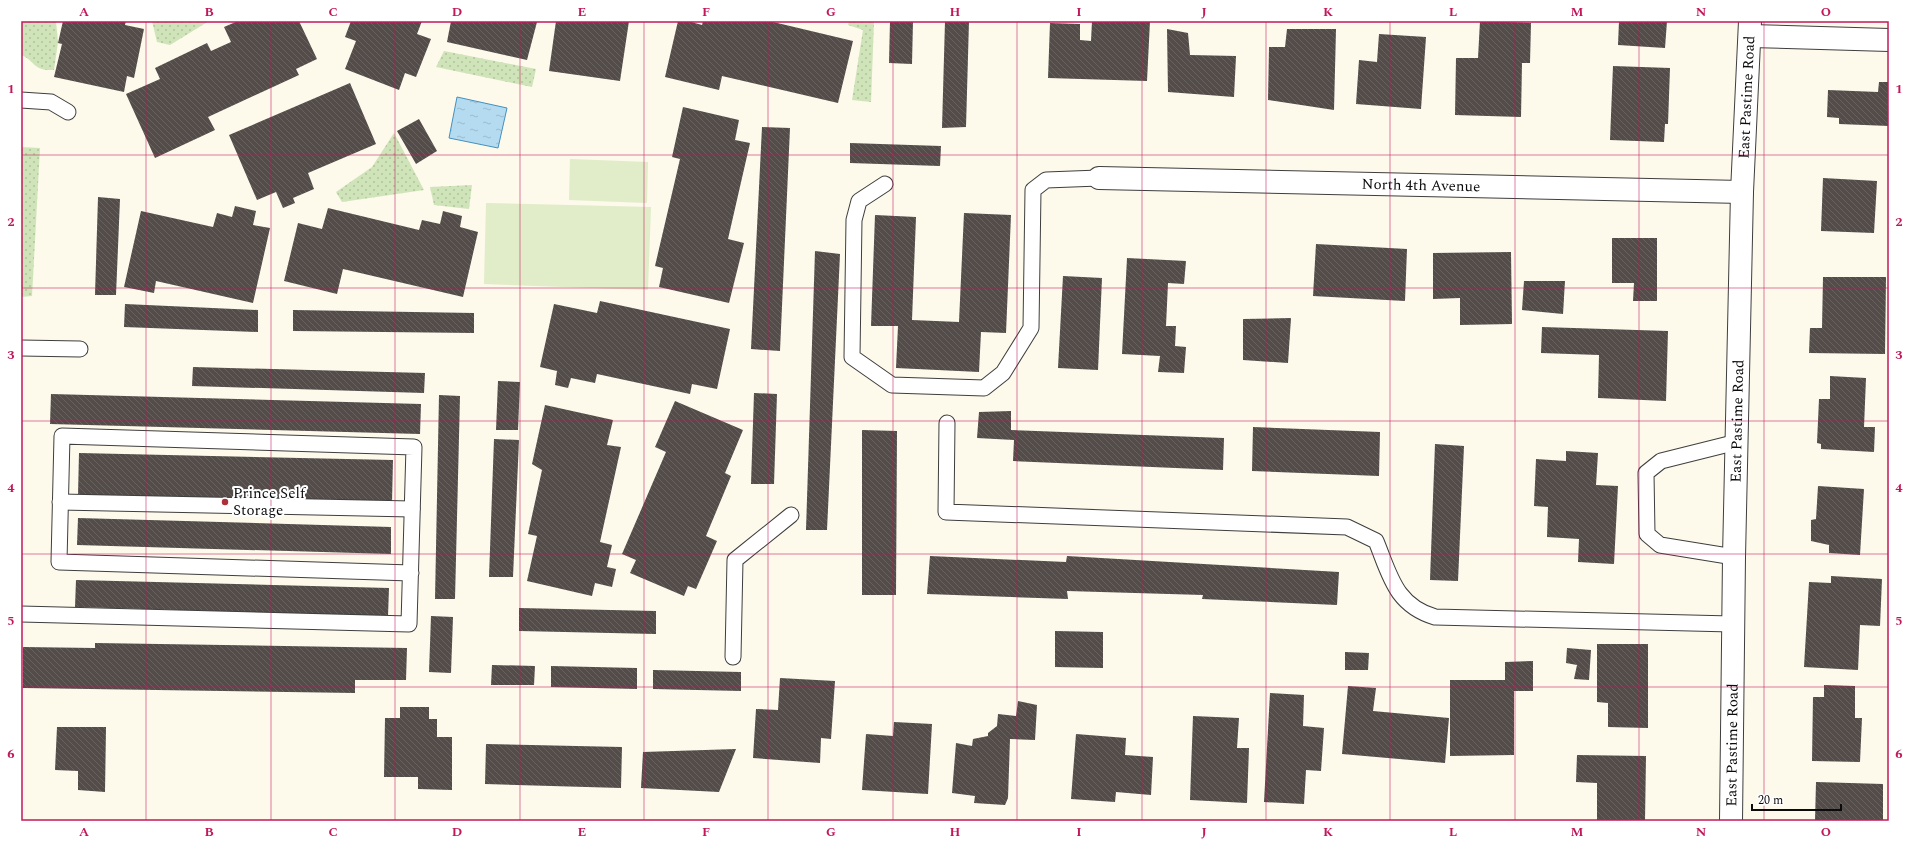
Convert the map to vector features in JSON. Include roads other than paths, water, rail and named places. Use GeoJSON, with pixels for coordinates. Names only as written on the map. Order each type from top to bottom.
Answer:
{"type":"FeatureCollection","features":[{"type":"Feature","properties":{"kind":"street"},"geometry":{"type":"LineString","coordinates":[[1750,29],[1889,40]]}},
{"type":"Feature","properties":{"kind":"street","name":"East Pastime Road"},"geometry":{"type":"LineString","coordinates":[[1732,821],[1732,624],[1742,192],[1750,29]]}},
{"type":"Feature","properties":{"kind":"street","name":"North 4th Avenue"},"geometry":{"type":"LineString","coordinates":[[1099,178],[1742,192]]}},
{"type":"Feature","properties":{"kind":"lane"},"geometry":{"type":"LineString","coordinates":[[21,100],[51,102],[68,112]]}},
{"type":"Feature","properties":{"kind":"lane"},"geometry":{"type":"LineString","coordinates":[[885,184],[859,201],[854,220],[852,357],[892,386],[984,388],[1003,373],[1031,328],[1033,190],[1046,180],[1099,178]]}},
{"type":"Feature","properties":{"kind":"lane"},"geometry":{"type":"LineString","coordinates":[[21,348],[80,349]]}},
{"type":"Feature","properties":{"kind":"lane"},"geometry":{"type":"LineString","coordinates":[[947,423],[946,512],[1347,527],[1376,541],[1396,590],[1406,602],[1421,613],[1435,617],[1732,624]]}},
{"type":"Feature","properties":{"kind":"lane"},"geometry":{"type":"LineString","coordinates":[[21,614],[409,624],[411,573],[414,447],[62,436],[59,562],[411,573]]}},
{"type":"Feature","properties":{"kind":"lane"},"geometry":{"type":"LineString","coordinates":[[1734,557],[1660,545],[1646,534],[1646,473],[1661,461],[1737,442]]}},
{"type":"Feature","properties":{"kind":"lane"},"geometry":{"type":"LineString","coordinates":[[60,502],[412,508]]}},
{"type":"Feature","properties":{"kind":"lane"},"geometry":{"type":"LineString","coordinates":[[733,657],[735,560],[791,515]]}},
{"type":"Feature","properties":{"kind":"water"},"geometry":{"type":"Polygon","coordinates":[[[457,97],[507,108],[498,148],[449,138],[457,97]]]}},
{"type":"Feature","properties":{"kind":"place","name":"Prince Self Storage"},"geometry":{"type":"Point","coordinates":[225,502]}}]}
